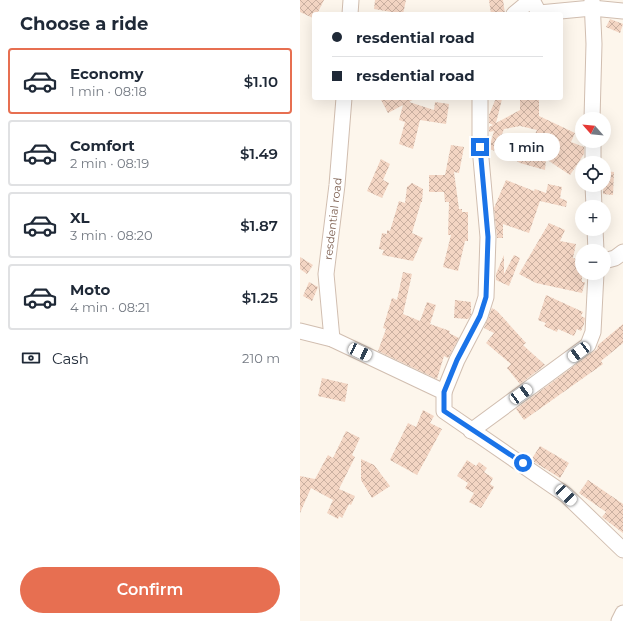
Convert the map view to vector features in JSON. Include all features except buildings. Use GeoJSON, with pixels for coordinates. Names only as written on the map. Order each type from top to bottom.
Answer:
{"type":"FeatureCollection","features":[{"type":"Feature","properties":{"kind":"street"},"geometry":{"type":"LineString","coordinates":[[350,12],[351,0]]}},
{"type":"Feature","properties":{"kind":"street"},"geometry":{"type":"LineString","coordinates":[[516,12],[531,0],[538,12]]}},
{"type":"Feature","properties":{"kind":"street"},"geometry":{"type":"LineString","coordinates":[[592,4],[594,44],[592,112]]}},
{"type":"Feature","properties":{"kind":"street"},"geometry":{"type":"LineString","coordinates":[[545,12],[592,4],[623,11]]}},
{"type":"Feature","properties":{"kind":"street","name":"resdential road"},"geometry":{"type":"LineString","coordinates":[[332,339],[326,274],[337,185],[344,100]]}},
{"type":"Feature","properties":{"kind":"street"},"geometry":{"type":"LineString","coordinates":[[480,100],[480,147],[488,237],[486,297],[480,316],[457,360],[444,392],[444,411],[523,463],[566,495],[623,550]]}},
{"type":"Feature","properties":{"kind":"street"},"geometry":{"type":"LineString","coordinates":[[611,259],[623,252]]}},
{"type":"Feature","properties":{"kind":"street"},"geometry":{"type":"LineString","coordinates":[[471,430],[588,345],[593,332],[596,280]]}},
{"type":"Feature","properties":{"kind":"street"},"geometry":{"type":"LineString","coordinates":[[300,331],[332,339],[444,392]]}},
{"type":"Feature","properties":{"kind":"street"},"geometry":{"type":"LineString","coordinates":[[619,621],[623,614]]}},
{"type":"Feature","properties":{"kind":"route"},"geometry":{"type":"LineString","coordinates":[[480,147],[484,178],[488,237],[488,277],[486,297],[480,316],[457,360],[444,392],[444,411],[523,463]]}}]}
